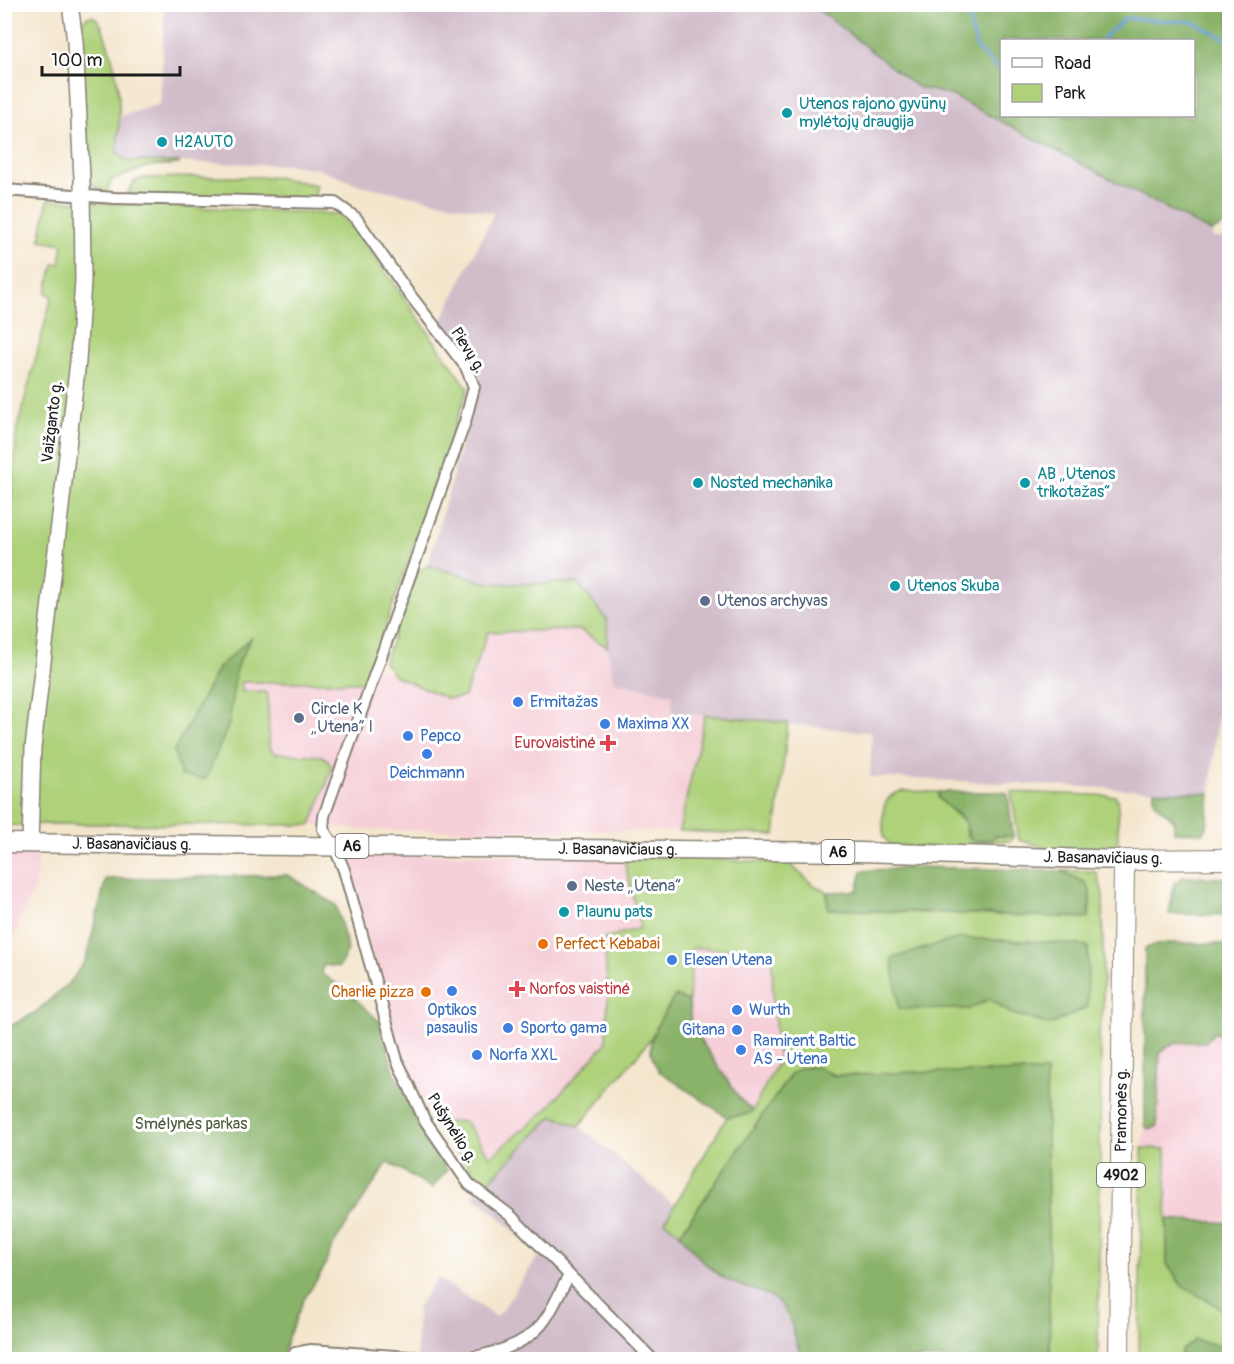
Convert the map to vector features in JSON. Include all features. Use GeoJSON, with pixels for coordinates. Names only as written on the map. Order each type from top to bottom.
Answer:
{"type":"FeatureCollection","features":[{"type":"Feature","properties":{"kind":"highway","name":"J. Basanavičiaus g."},"geometry":{"type":"LineString","coordinates":[[1124,860],[1230,859]]}},
{"type":"Feature","properties":{"kind":"highway","name":"Pramonės g."},"geometry":{"type":"LineString","coordinates":[[1119,1359],[1124,860]]}},
{"type":"Feature","properties":{"kind":"main road","name":"Vaižganto g."},"geometry":{"type":"LineString","coordinates":[[30,844],[36,717],[78,361],[83,280],[75,40],[70,4]]}},
{"type":"Feature","properties":{"kind":"main road","name":"J. Basanavičiaus g."},"geometry":{"type":"LineString","coordinates":[[4,843],[947,854],[1124,860]]}},
{"type":"Feature","properties":{"kind":"street","name":"Pievų g."},"geometry":{"type":"LineString","coordinates":[[4,190],[82,197],[335,203],[356,218],[406,291],[466,367],[474,387],[465,422],[324,816],[323,829],[334,846]]}},
{"type":"Feature","properties":{"kind":"street","name":"Pušynėlio g."},"geometry":{"type":"LineString","coordinates":[[334,846],[344,870],[396,1060],[424,1119],[469,1184],[512,1216],[653,1359]]}},
{"type":"Feature","properties":{"kind":"street"},"geometry":{"type":"LineString","coordinates":[[461,1359],[487,1354],[523,1342],[541,1324],[569,1276]]}},
{"type":"Feature","properties":{"kind":"street"},"geometry":{"type":"LineString","coordinates":[[292,1359],[295,1353],[311,1350],[451,1359]]}},
{"type":"Feature","properties":{"kind":"shaded area"},"geometry":{"type":"Polygon","coordinates":[[[165,5],[813,5],[917,87],[951,95],[1211,232],[1213,238],[1229,238],[1230,592],[1210,793],[870,777],[872,733],[705,715],[673,714],[672,695],[614,681],[607,647],[607,620],[508,584],[483,582],[428,565],[477,390],[467,360],[440,324],[494,213],[360,185],[319,169],[291,165],[128,161],[117,153],[121,116],[160,104],[165,5]]]}},
{"type":"Feature","properties":{"kind":"shaded area"},"geometry":{"type":"Polygon","coordinates":[[[580,630],[607,647],[614,681],[672,695],[673,714],[705,715],[679,831],[369,830],[311,825],[332,769],[328,760],[322,756],[274,753],[269,746],[268,695],[265,692],[242,691],[241,681],[360,682],[370,672],[372,665],[448,699],[482,647],[488,632],[580,630]]]}},
{"type":"Feature","properties":{"kind":"shaded area"},"geometry":{"type":"Polygon","coordinates":[[[5,850],[39,850],[34,890],[5,954],[5,850]]]}},
{"type":"Feature","properties":{"kind":"shaded area"},"geometry":{"type":"Polygon","coordinates":[[[357,854],[623,855],[640,928],[608,997],[606,1043],[546,1110],[489,1157],[465,1121],[435,1123],[406,1067],[395,1040],[350,873],[350,863],[357,854]]]}},
{"type":"Feature","properties":{"kind":"shaded area"},"geometry":{"type":"Polygon","coordinates":[[[692,947],[772,950],[773,1007],[779,1058],[753,1111],[740,1099],[691,1026],[689,1002],[692,947]]]}},
{"type":"Feature","properties":{"kind":"shaded area"},"geometry":{"type":"Polygon","coordinates":[[[1215,1032],[1230,1042],[1229,1223],[1167,1219],[1166,1149],[1142,1148],[1145,1125],[1149,1129],[1157,1127],[1160,1053],[1165,1047],[1178,1043],[1205,1042],[1215,1032]]]}},
{"type":"Feature","properties":{"kind":"shaded area"},"geometry":{"type":"Polygon","coordinates":[[[553,1116],[579,1126],[674,1205],[665,1221],[680,1234],[703,1262],[732,1283],[767,1294],[781,1305],[802,1359],[417,1360],[417,1307],[438,1278],[497,1317],[539,1255],[494,1212],[473,1196],[553,1116]]]}},
{"type":"Feature","properties":{"kind":"green space"},"geometry":{"type":"Polygon","coordinates":[[[813,5],[1229,5],[1230,217],[1226,224],[1211,232],[951,95],[917,87],[813,5]]]}},
{"type":"Feature","properties":{"kind":"green space"},"geometry":{"type":"Polygon","coordinates":[[[92,16],[98,20],[103,29],[115,68],[119,109],[117,153],[128,161],[179,162],[179,164],[149,166],[112,180],[106,193],[95,187],[89,179],[80,24],[87,17],[92,16]]]}},
{"type":"Feature","properties":{"kind":"green space"},"geometry":{"type":"Polygon","coordinates":[[[276,177],[317,185],[314,199],[126,195],[135,181],[144,178],[276,177]]]}},
{"type":"Feature","properties":{"kind":"green space"},"geometry":{"type":"Polygon","coordinates":[[[48,200],[337,214],[355,229],[468,388],[365,680],[360,682],[241,682],[242,691],[265,692],[268,695],[269,746],[274,753],[322,756],[328,760],[332,769],[311,825],[40,824],[5,826],[4,601],[17,429],[52,296],[46,293],[54,264],[60,264],[63,244],[40,240],[48,200]],[[250,639],[219,667],[174,751],[236,668],[250,639]]]}},
{"type":"Feature","properties":{"kind":"green space"},"geometry":{"type":"Polygon","coordinates":[[[428,565],[483,582],[578,583],[607,620],[607,647],[580,630],[488,632],[464,697],[448,699],[395,676],[384,662],[416,573],[428,565]]]}},
{"type":"Feature","properties":{"kind":"green space"},"geometry":{"type":"Polygon","coordinates":[[[252,637],[236,668],[229,724],[206,779],[181,776],[174,751],[219,667],[252,637]]]}},
{"type":"Feature","properties":{"kind":"green space"},"geometry":{"type":"Polygon","coordinates":[[[705,715],[788,723],[775,835],[679,831],[705,715]]]}},
{"type":"Feature","properties":{"kind":"green space"},"geometry":{"type":"Polygon","coordinates":[[[901,791],[939,792],[938,797],[965,823],[967,836],[978,841],[996,836],[1013,836],[1013,839],[981,842],[966,849],[892,846],[884,838],[884,809],[889,798],[901,791]]]}},
{"type":"Feature","properties":{"kind":"green space"},"geometry":{"type":"Polygon","coordinates":[[[1154,791],[1210,793],[1207,827],[1203,833],[1174,832],[1174,821],[1155,802],[1154,791]]]}},
{"type":"Feature","properties":{"kind":"green space"},"geometry":{"type":"Polygon","coordinates":[[[939,792],[1004,792],[1008,795],[1013,836],[996,836],[992,839],[972,842],[965,822],[941,801],[938,797],[939,792]]]}},
{"type":"Feature","properties":{"kind":"green space"},"geometry":{"type":"Polygon","coordinates":[[[1011,792],[1115,796],[1118,800],[1118,840],[1115,846],[1108,849],[1049,849],[1019,840],[1011,792]]]}},
{"type":"Feature","properties":{"kind":"green space"},"geometry":{"type":"Polygon","coordinates":[[[623,855],[788,863],[815,886],[827,892],[828,909],[846,910],[1089,918],[1090,899],[1087,887],[1062,871],[1097,873],[1103,894],[1103,1008],[1099,1033],[1101,1056],[1098,1359],[1050,1359],[1046,1072],[835,1075],[812,1067],[799,1069],[791,1074],[680,1234],[665,1221],[727,1117],[745,1115],[753,1110],[779,1059],[773,1007],[772,950],[692,948],[689,1002],[675,996],[649,1041],[579,1126],[553,1116],[484,1186],[435,1123],[465,1121],[490,1157],[546,1110],[606,1043],[608,997],[604,938],[640,928],[623,855]],[[1088,947],[990,999],[1010,1013],[1050,1025],[1087,1007],[1088,947]]]}},
{"type":"Feature","properties":{"kind":"green space"},"geometry":{"type":"Polygon","coordinates":[[[918,867],[1062,871],[1086,883],[1090,891],[1089,918],[828,909],[827,892],[857,891],[862,871],[918,867]]]}},
{"type":"Feature","properties":{"kind":"green space","name":"Smėlynės parkas"},"geometry":{"type":"Polygon","coordinates":[[[288,875],[336,905],[348,950],[339,967],[323,965],[322,974],[346,990],[380,1022],[394,1071],[417,1123],[447,1170],[432,1188],[388,1162],[332,1247],[323,1270],[303,1301],[282,1359],[5,1359],[5,1029],[36,1012],[72,980],[86,959],[106,879],[288,875]]]}},
{"type":"Feature","properties":{"kind":"green space"},"geometry":{"type":"Polygon","coordinates":[[[1183,877],[1229,878],[1229,915],[1169,914],[1174,883],[1183,877]]]}},
{"type":"Feature","properties":{"kind":"green space"},"geometry":{"type":"Polygon","coordinates":[[[959,938],[1088,946],[1087,1007],[1050,1025],[1010,1013],[990,999],[969,1009],[899,1009],[892,958],[959,938]]]}},
{"type":"Feature","properties":{"kind":"green space"},"geometry":{"type":"Polygon","coordinates":[[[1166,943],[1229,944],[1229,1042],[1215,1032],[1205,1042],[1175,1044],[1160,1053],[1157,1127],[1148,1129],[1145,1125],[1145,948],[1166,943]]]}},
{"type":"Feature","properties":{"kind":"green space"},"geometry":{"type":"Polygon","coordinates":[[[675,996],[689,1002],[691,1026],[740,1099],[753,1111],[745,1115],[727,1117],[659,1071],[653,1061],[651,1041],[658,1024],[675,996]]]}},
{"type":"Feature","properties":{"kind":"green space"},"geometry":{"type":"Polygon","coordinates":[[[818,1067],[834,1076],[915,1072],[1046,1072],[1050,1359],[802,1359],[791,1323],[780,1304],[764,1293],[734,1283],[718,1274],[704,1262],[680,1234],[791,1074],[800,1068],[818,1067]]]}},
{"type":"Feature","properties":{"kind":"green space"},"geometry":{"type":"Polygon","coordinates":[[[1142,1148],[1166,1149],[1167,1264],[1182,1286],[1218,1306],[1229,1319],[1229,1347],[1181,1351],[1181,1359],[1139,1360],[1142,1148]]]}},
{"type":"Feature","properties":{"kind":"green space"},"geometry":{"type":"Polygon","coordinates":[[[1167,1219],[1229,1223],[1229,1319],[1218,1306],[1182,1286],[1167,1264],[1167,1219]]]}},
{"type":"Feature","properties":{"kind":"green space"},"geometry":{"type":"Polygon","coordinates":[[[1194,1340],[1229,1347],[1229,1359],[1181,1359],[1181,1351],[1194,1340]]]}},
{"type":"Feature","properties":{"kind":"waterway"},"geometry":{"type":"LineString","coordinates":[[965,4],[977,49],[1000,71]]}},
{"type":"Feature","properties":{"kind":"waterway"},"geometry":{"type":"LineString","coordinates":[[1102,39],[1125,18],[1193,22],[1230,41]]}},
{"type":"Feature","properties":{"kind":"place","name":"Utenos rajono gyvūnų mylėtojų draugija"},"geometry":{"type":"Point","coordinates":[787,113]}},
{"type":"Feature","properties":{"kind":"place","name":"H2AUTO"},"geometry":{"type":"Point","coordinates":[162,142]}},
{"type":"Feature","properties":{"kind":"place","name":"Nosted mechanika"},"geometry":{"type":"Point","coordinates":[698,483]}},
{"type":"Feature","properties":{"kind":"place","name":"AB „Utenos trikotažas“"},"geometry":{"type":"Point","coordinates":[1025,483]}},
{"type":"Feature","properties":{"kind":"place","name":"Utenos Skuba"},"geometry":{"type":"Point","coordinates":[895,586]}},
{"type":"Feature","properties":{"kind":"place","name":"Utenos archyvas"},"geometry":{"type":"Point","coordinates":[705,601]}},
{"type":"Feature","properties":{"kind":"place","name":"Ermitažas"},"geometry":{"type":"Point","coordinates":[518,702]}},
{"type":"Feature","properties":{"kind":"place","name":"Circle K „Utena“ I"},"geometry":{"type":"Point","coordinates":[299,718]}},
{"type":"Feature","properties":{"kind":"place","name":"Maxima XX"},"geometry":{"type":"Point","coordinates":[605,724]}},
{"type":"Feature","properties":{"kind":"place","name":"Pepco"},"geometry":{"type":"Point","coordinates":[408,736]}},
{"type":"Feature","properties":{"kind":"place","name":"Eurovaistinė"},"geometry":{"type":"Point","coordinates":[608,743]}},
{"type":"Feature","properties":{"kind":"place","name":"Deichmann"},"geometry":{"type":"Point","coordinates":[427,754]}},
{"type":"Feature","properties":{"kind":"place","name":"Neste „Utena“"},"geometry":{"type":"Point","coordinates":[572,886]}},
{"type":"Feature","properties":{"kind":"place","name":"Plaunu pats"},"geometry":{"type":"Point","coordinates":[564,912]}},
{"type":"Feature","properties":{"kind":"place","name":"Perfect Kebabai"},"geometry":{"type":"Point","coordinates":[543,944]}},
{"type":"Feature","properties":{"kind":"place","name":"Elesen Utena"},"geometry":{"type":"Point","coordinates":[672,960]}},
{"type":"Feature","properties":{"kind":"place","name":"Norfos vaistinė"},"geometry":{"type":"Point","coordinates":[517,989]}},
{"type":"Feature","properties":{"kind":"place","name":"Optikos pasaulis"},"geometry":{"type":"Point","coordinates":[452,991]}},
{"type":"Feature","properties":{"kind":"place","name":"Charlie pizza"},"geometry":{"type":"Point","coordinates":[426,992]}},
{"type":"Feature","properties":{"kind":"place","name":"Wurth"},"geometry":{"type":"Point","coordinates":[737,1010]}},
{"type":"Feature","properties":{"kind":"place","name":"Sporto gama"},"geometry":{"type":"Point","coordinates":[508,1028]}},
{"type":"Feature","properties":{"kind":"place","name":"Gitana"},"geometry":{"type":"Point","coordinates":[737,1030]}},
{"type":"Feature","properties":{"kind":"place","name":"Ramirent Baltic AS - Utena"},"geometry":{"type":"Point","coordinates":[741,1050]}},
{"type":"Feature","properties":{"kind":"place","name":"Norfa XXL"},"geometry":{"type":"Point","coordinates":[477,1055]}}]}
